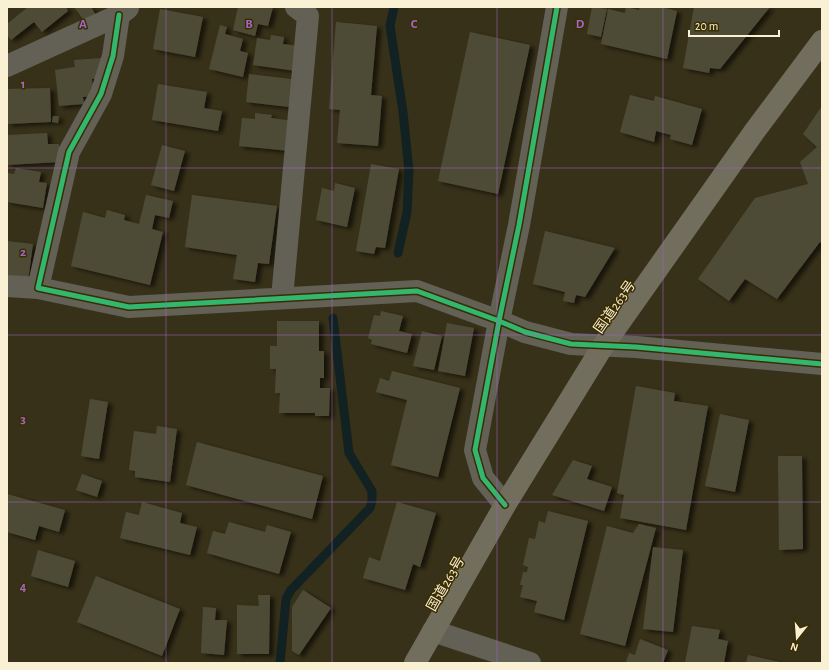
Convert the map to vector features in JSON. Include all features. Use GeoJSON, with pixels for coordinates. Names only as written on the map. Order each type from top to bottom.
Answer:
{"type":"FeatureCollection","features":[{"type":"Feature","properties":{"kind":"highway","name":"国道263号"},"geometry":{"type":"LineString","coordinates":[[415,663],[505,505],[603,346],[754,132],[822,41]]}},
{"type":"Feature","properties":{"kind":"street"},"geometry":{"type":"LineString","coordinates":[[282,298],[308,16],[296,7]]}},
{"type":"Feature","properties":{"kind":"street"},"geometry":{"type":"LineString","coordinates":[[505,505],[484,478],[476,450],[499,321],[519,226],[557,7]]}},
{"type":"Feature","properties":{"kind":"street"},"geometry":{"type":"LineString","coordinates":[[38,288],[69,152],[100,94],[114,56],[124,11]]}},
{"type":"Feature","properties":{"kind":"street"},"geometry":{"type":"LineString","coordinates":[[7,66],[124,11]]}},
{"type":"Feature","properties":{"kind":"street"},"geometry":{"type":"LineString","coordinates":[[7,286],[38,288],[129,307],[417,291],[525,332],[571,344],[636,347],[822,364]]}},
{"type":"Feature","properties":{"kind":"street"},"geometry":{"type":"LineString","coordinates":[[433,631],[530,663]]}},
{"type":"Feature","properties":{"kind":"building"},"geometry":{"type":"Polygon","coordinates":[[[28,7],[66,7],[68,11],[42,32],[34,22],[11,40],[7,35],[7,24],[28,7]]]}},
{"type":"Feature","properties":{"kind":"building"},"geometry":{"type":"Polygon","coordinates":[[[91,7],[96,15],[85,22],[75,8],[91,7]]]}},
{"type":"Feature","properties":{"kind":"building"},"geometry":{"type":"Polygon","coordinates":[[[238,7],[273,7],[268,26],[258,24],[255,36],[233,30],[238,7]]]}},
{"type":"Feature","properties":{"kind":"building"},"geometry":{"type":"Polygon","coordinates":[[[592,7],[607,9],[601,37],[587,34],[592,7]]]}},
{"type":"Feature","properties":{"kind":"building"},"geometry":{"type":"Polygon","coordinates":[[[626,7],[639,10],[640,7],[661,7],[677,11],[667,59],[601,44],[608,9],[625,13],[626,7]]]}},
{"type":"Feature","properties":{"kind":"building"},"geometry":{"type":"Polygon","coordinates":[[[694,7],[770,7],[720,69],[710,68],[709,73],[683,68],[694,7]]]}},
{"type":"Feature","properties":{"kind":"building"},"geometry":{"type":"Polygon","coordinates":[[[160,9],[203,17],[195,57],[153,49],[160,9]]]}},
{"type":"Feature","properties":{"kind":"building"},"geometry":{"type":"Polygon","coordinates":[[[336,22],[377,26],[371,95],[382,96],[378,146],[337,143],[340,110],[329,109],[336,22]]]}},
{"type":"Feature","properties":{"kind":"building"},"geometry":{"type":"Polygon","coordinates":[[[220,25],[227,27],[225,34],[243,39],[240,51],[248,53],[243,77],[209,69],[220,25]]]}},
{"type":"Feature","properties":{"kind":"building"},"geometry":{"type":"Polygon","coordinates":[[[470,32],[530,45],[498,194],[438,181],[470,32]]]}},
{"type":"Feature","properties":{"kind":"building"},"geometry":{"type":"Polygon","coordinates":[[[271,35],[284,37],[283,44],[299,46],[296,71],[253,65],[257,38],[270,40],[271,35]]]}},
{"type":"Feature","properties":{"kind":"building"},"geometry":{"type":"Polygon","coordinates":[[[102,58],[103,78],[92,79],[94,96],[83,97],[84,104],[59,106],[55,70],[75,67],[74,60],[102,58]]]}},
{"type":"Feature","properties":{"kind":"building"},"geometry":{"type":"Polygon","coordinates":[[[249,74],[299,80],[289,107],[246,102],[249,74]]]}},
{"type":"Feature","properties":{"kind":"building"},"geometry":{"type":"Polygon","coordinates":[[[158,84],[207,92],[204,108],[222,111],[218,131],[152,120],[158,84]]]}},
{"type":"Feature","properties":{"kind":"building"},"geometry":{"type":"Polygon","coordinates":[[[50,88],[51,122],[7,124],[7,89],[50,88]]]}},
{"type":"Feature","properties":{"kind":"building"},"geometry":{"type":"Polygon","coordinates":[[[630,95],[654,101],[655,96],[702,109],[692,145],[670,139],[671,135],[656,131],[654,142],[620,132],[630,95]]]}},
{"type":"Feature","properties":{"kind":"building"},"geometry":{"type":"Polygon","coordinates":[[[822,106],[822,243],[820,242],[777,299],[745,279],[729,301],[698,279],[755,198],[808,184],[800,162],[817,147],[803,134],[822,106]]]}},
{"type":"Feature","properties":{"kind":"building"},"geometry":{"type":"Polygon","coordinates":[[[255,113],[272,115],[271,118],[294,121],[290,151],[239,146],[242,118],[255,119],[255,113]]]}},
{"type":"Feature","properties":{"kind":"building"},"geometry":{"type":"Polygon","coordinates":[[[53,116],[59,116],[58,123],[52,122],[53,116]]]}},
{"type":"Feature","properties":{"kind":"building"},"geometry":{"type":"Polygon","coordinates":[[[47,133],[48,144],[59,144],[60,162],[7,165],[7,135],[47,133]]]}},
{"type":"Feature","properties":{"kind":"building"},"geometry":{"type":"Polygon","coordinates":[[[162,145],[185,151],[174,191],[151,185],[162,145]]]}},
{"type":"Feature","properties":{"kind":"building"},"geometry":{"type":"Polygon","coordinates":[[[371,164],[399,169],[385,248],[376,247],[374,254],[356,251],[371,164]]]}},
{"type":"Feature","properties":{"kind":"building"},"geometry":{"type":"Polygon","coordinates":[[[16,168],[41,172],[39,182],[47,183],[43,208],[7,202],[7,173],[14,174],[16,168]]]}},
{"type":"Feature","properties":{"kind":"building"},"geometry":{"type":"Polygon","coordinates":[[[335,183],[355,188],[347,227],[316,220],[322,188],[334,191],[335,183]]]}},
{"type":"Feature","properties":{"kind":"building"},"geometry":{"type":"Polygon","coordinates":[[[146,195],[173,201],[169,218],[155,215],[152,229],[163,232],[150,285],[71,266],[83,212],[105,218],[107,210],[125,215],[124,220],[139,224],[146,195]]]}},
{"type":"Feature","properties":{"kind":"building"},"geometry":{"type":"Polygon","coordinates":[[[192,195],[277,206],[269,264],[258,263],[255,282],[233,279],[237,255],[185,247],[192,195]]]}},
{"type":"Feature","properties":{"kind":"building"},"geometry":{"type":"Polygon","coordinates":[[[545,231],[615,248],[585,297],[576,295],[574,303],[563,301],[565,292],[533,284],[545,231]]]}},
{"type":"Feature","properties":{"kind":"building"},"geometry":{"type":"Polygon","coordinates":[[[7,241],[33,244],[28,281],[7,278],[7,241]]]}},
{"type":"Feature","properties":{"kind":"building"},"geometry":{"type":"Polygon","coordinates":[[[381,311],[403,316],[399,331],[412,334],[407,353],[371,344],[372,340],[368,338],[374,315],[380,316],[381,311]]]}},
{"type":"Feature","properties":{"kind":"building"},"geometry":{"type":"Polygon","coordinates":[[[277,321],[319,321],[319,351],[324,351],[324,378],[320,378],[320,388],[330,388],[329,416],[315,416],[315,413],[279,413],[280,393],[275,393],[276,369],[270,369],[270,346],[277,346],[277,321]]]}},
{"type":"Feature","properties":{"kind":"building"},"geometry":{"type":"Polygon","coordinates":[[[447,323],[474,328],[465,376],[438,371],[447,323]]]}},
{"type":"Feature","properties":{"kind":"building"},"geometry":{"type":"Polygon","coordinates":[[[422,331],[442,336],[434,370],[413,366],[422,331]]]}},
{"type":"Feature","properties":{"kind":"building"},"geometry":{"type":"Polygon","coordinates":[[[392,371],[460,388],[438,477],[391,465],[407,400],[376,392],[380,378],[389,381],[392,371]]]}},
{"type":"Feature","properties":{"kind":"building"},"geometry":{"type":"Polygon","coordinates":[[[636,386],[675,393],[674,401],[708,406],[686,530],[620,518],[624,495],[617,493],[636,386]]]}},
{"type":"Feature","properties":{"kind":"building"},"geometry":{"type":"Polygon","coordinates":[[[90,399],[108,402],[99,459],[81,456],[90,399]]]}},
{"type":"Feature","properties":{"kind":"building"},"geometry":{"type":"Polygon","coordinates":[[[720,414],[749,420],[735,492],[705,486],[720,414]]]}},
{"type":"Feature","properties":{"kind":"building"},"geometry":{"type":"Polygon","coordinates":[[[157,426],[177,429],[170,482],[135,477],[135,471],[129,470],[134,431],[156,434],[157,426]]]}},
{"type":"Feature","properties":{"kind":"building"},"geometry":{"type":"Polygon","coordinates":[[[197,442],[323,476],[312,519],[186,485],[197,442]]]}},
{"type":"Feature","properties":{"kind":"building"},"geometry":{"type":"Polygon","coordinates":[[[778,456],[802,456],[803,549],[779,550],[778,456]]]}},
{"type":"Feature","properties":{"kind":"building"},"geometry":{"type":"Polygon","coordinates":[[[573,460],[592,466],[587,479],[612,487],[604,511],[552,495],[573,460]]]}},
{"type":"Feature","properties":{"kind":"building"},"geometry":{"type":"Polygon","coordinates":[[[82,474],[102,481],[97,497],[76,490],[82,474]]]}},
{"type":"Feature","properties":{"kind":"building"},"geometry":{"type":"Polygon","coordinates":[[[7,494],[65,510],[59,532],[39,526],[35,540],[7,532],[7,494]]]}},
{"type":"Feature","properties":{"kind":"building"},"geometry":{"type":"Polygon","coordinates":[[[142,502],[182,513],[180,523],[197,527],[190,555],[120,538],[126,512],[139,515],[142,502]]]}},
{"type":"Feature","properties":{"kind":"building"},"geometry":{"type":"Polygon","coordinates":[[[397,502],[436,513],[420,567],[413,564],[405,590],[363,578],[369,557],[380,561],[397,502]]]}},
{"type":"Feature","properties":{"kind":"building"},"geometry":{"type":"Polygon","coordinates":[[[548,511],[588,521],[564,620],[534,612],[537,601],[520,597],[523,585],[520,585],[523,572],[527,572],[528,567],[523,565],[529,538],[535,539],[539,521],[545,523],[548,511]]]}},
{"type":"Feature","properties":{"kind":"building"},"geometry":{"type":"Polygon","coordinates":[[[229,522],[265,532],[267,525],[291,532],[279,574],[207,553],[213,531],[225,534],[229,522]]]}},
{"type":"Feature","properties":{"kind":"building"},"geometry":{"type":"Polygon","coordinates":[[[639,524],[656,528],[625,646],[580,634],[607,526],[633,533],[639,524]]]}},
{"type":"Feature","properties":{"kind":"building"},"geometry":{"type":"Polygon","coordinates":[[[653,547],[683,550],[673,632],[643,629],[653,547]]]}},
{"type":"Feature","properties":{"kind":"building"},"geometry":{"type":"Polygon","coordinates":[[[38,550],[75,561],[68,587],[31,576],[38,550]]]}},
{"type":"Feature","properties":{"kind":"building"},"geometry":{"type":"Polygon","coordinates":[[[96,576],[180,609],[162,656],[77,622],[96,576]]]}},
{"type":"Feature","properties":{"kind":"building"},"geometry":{"type":"Polygon","coordinates":[[[303,590],[331,608],[299,655],[292,651],[292,607],[303,590]]]}},
{"type":"Feature","properties":{"kind":"building"},"geometry":{"type":"Polygon","coordinates":[[[258,595],[270,595],[269,654],[237,654],[237,605],[259,606],[258,595]]]}},
{"type":"Feature","properties":{"kind":"building"},"geometry":{"type":"Polygon","coordinates":[[[203,607],[216,608],[215,620],[227,620],[224,655],[201,653],[203,607]]]}},
{"type":"Feature","properties":{"kind":"building"},"geometry":{"type":"Polygon","coordinates":[[[692,626],[720,630],[718,639],[728,641],[724,663],[685,663],[692,626]]]}},
{"type":"Feature","properties":{"kind":"building"},"geometry":{"type":"Polygon","coordinates":[[[640,639],[668,650],[663,663],[626,662],[629,653],[635,655],[640,639]]]}},
{"type":"Feature","properties":{"kind":"building"},"geometry":{"type":"Polygon","coordinates":[[[748,655],[779,662],[779,663],[746,663],[748,655]]]}},
{"type":"Feature","properties":{"kind":"waterway"},"geometry":{"type":"LineString","coordinates":[[394,7],[390,26],[403,112],[409,171],[407,212],[398,253]]}},
{"type":"Feature","properties":{"kind":"waterway"},"geometry":{"type":"LineString","coordinates":[[280,663],[286,599],[291,590],[370,508],[372,501],[372,491],[349,453],[333,318]]}},
{"type":"Feature","properties":{"kind":"cycle path"},"geometry":{"type":"LineString","coordinates":[[505,505],[483,478],[475,450],[499,321],[519,225],[557,7]]}},
{"type":"Feature","properties":{"kind":"cycle path"},"geometry":{"type":"LineString","coordinates":[[119,15],[113,56],[101,94],[69,152],[38,288],[129,307],[417,291],[525,332],[571,344],[636,347],[822,364]]}}]}
